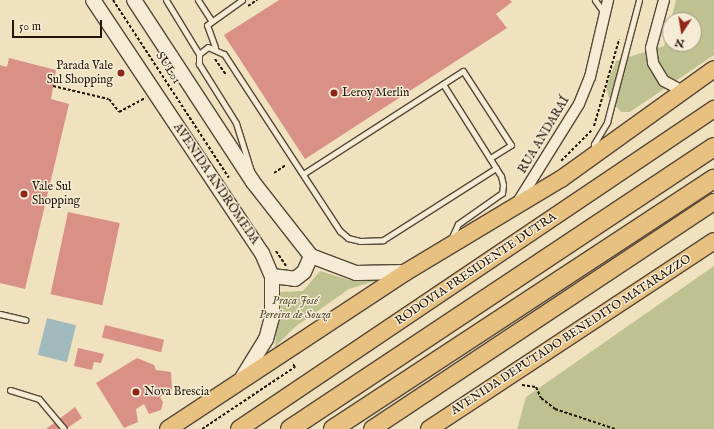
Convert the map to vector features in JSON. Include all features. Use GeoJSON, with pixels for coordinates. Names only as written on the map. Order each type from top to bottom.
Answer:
{"type":"FeatureCollection","features":[{"type":"Feature","properties":{"kind":"highway"},"geometry":{"type":"LineString","coordinates":[[290,429],[714,147]]}},
{"type":"Feature","properties":{"kind":"highway"},"geometry":{"type":"LineString","coordinates":[[333,429],[714,179]]}},
{"type":"Feature","properties":{"kind":"main road","name":"AVENIDA ANDRÔMEDA"},"geometry":{"type":"LineString","coordinates":[[93,0],[262,253],[272,276],[272,317],[266,339],[240,382]]}},
{"type":"Feature","properties":{"kind":"main road"},"geometry":{"type":"LineString","coordinates":[[134,0],[253,182],[311,256],[356,273],[406,272]]}},
{"type":"Feature","properties":{"kind":"main road"},"geometry":{"type":"LineString","coordinates":[[168,429],[406,272],[513,209],[594,155],[714,69]]}},
{"type":"Feature","properties":{"kind":"main road","name":"RODOVIA PRESIDENTE DUTRA"},"geometry":{"type":"LineString","coordinates":[[239,429],[714,109]]}},
{"type":"Feature","properties":{"kind":"main road"},"geometry":{"type":"LineString","coordinates":[[372,429],[714,202]]}},
{"type":"Feature","properties":{"kind":"main road","name":"AVENIDA DEPUTADO BENEDITO MATARAZZO"},"geometry":{"type":"LineString","coordinates":[[428,429],[714,241]]}},
{"type":"Feature","properties":{"kind":"main road"},"geometry":{"type":"LineString","coordinates":[[272,276],[295,279],[304,272],[311,256]]}},
{"type":"Feature","properties":{"kind":"main road"},"geometry":{"type":"LineString","coordinates":[[423,429],[452,412]]}},
{"type":"Feature","properties":{"kind":"street","name":"RUA ANDARAÍ"},"geometry":{"type":"LineString","coordinates":[[513,209],[579,104],[590,77],[608,0]]}},
{"type":"Feature","properties":{"kind":"street"},"geometry":{"type":"LineString","coordinates":[[664,0],[651,48],[652,63],[664,81],[683,91]]}},
{"type":"Feature","properties":{"kind":"lane"},"geometry":{"type":"LineString","coordinates":[[166,0],[199,54],[199,64],[236,123],[253,182]]}},
{"type":"Feature","properties":{"kind":"lane"},"geometry":{"type":"LineString","coordinates":[[198,0],[211,20]]}},
{"type":"Feature","properties":{"kind":"lane"},"geometry":{"type":"LineString","coordinates":[[242,0],[211,20],[207,33],[214,47],[224,54],[340,231],[348,238],[371,241],[382,240],[496,168]]}},
{"type":"Feature","properties":{"kind":"lane"},"geometry":{"type":"LineString","coordinates":[[595,0],[604,13]]}},
{"type":"Feature","properties":{"kind":"lane"},"geometry":{"type":"LineString","coordinates":[[594,155],[594,144],[607,122],[639,0]]}},
{"type":"Feature","properties":{"kind":"lane"},"geometry":{"type":"LineString","coordinates":[[199,54],[214,47]]}},
{"type":"Feature","properties":{"kind":"lane"},"geometry":{"type":"LineString","coordinates":[[303,174],[463,71],[511,145],[490,158]]}},
{"type":"Feature","properties":{"kind":"lane"},"geometry":{"type":"LineString","coordinates":[[443,84],[503,180],[502,193],[458,224],[447,249]]}},
{"type":"Feature","properties":{"kind":"lane"},"geometry":{"type":"LineString","coordinates":[[0,314],[25,320]]}},
{"type":"Feature","properties":{"kind":"lane"},"geometry":{"type":"LineString","coordinates":[[10,390],[39,399],[64,429]]}},
{"type":"Feature","properties":{"kind":"path","name":"SUL01"},"geometry":{"type":"LineString","coordinates":[[113,0],[183,108]]}},
{"type":"Feature","properties":{"kind":"path"},"geometry":{"type":"LineString","coordinates":[[53,86],[109,100],[119,112],[154,92]]}},
{"type":"Feature","properties":{"kind":"path"},"geometry":{"type":"LineString","coordinates":[[202,429],[230,408],[295,367]]}},
{"type":"Feature","properties":{"kind":"path"},"geometry":{"type":"LineString","coordinates":[[536,387],[541,398],[555,408],[615,429]]}},
{"type":"Feature","properties":{"kind":"green space"},"geometry":{"type":"Polygon","coordinates":[[[676,0],[714,0],[714,55],[630,112],[621,112],[609,98],[606,87],[616,61],[662,47],[662,52],[702,52],[702,12],[673,12],[676,0]]]}},
{"type":"Feature","properties":{"kind":"green space"},"geometry":{"type":"Polygon","coordinates":[[[714,266],[714,429],[517,429],[526,397],[714,266]]]}},
{"type":"Feature","properties":{"kind":"green space","name":"Praça José Pereira de Souza"},"geometry":{"type":"Polygon","coordinates":[[[320,271],[349,280],[375,281],[349,289],[295,327],[275,347],[279,292],[303,291],[320,271]]]}},
{"type":"Feature","properties":{"kind":"water"},"geometry":{"type":"Polygon","coordinates":[[[47,318],[76,325],[67,362],[38,355],[47,318]]]}},
{"type":"Feature","properties":{"kind":"building","name":"Leroy Merlin"},"geometry":{"type":"Polygon","coordinates":[[[279,0],[510,0],[512,2],[496,14],[507,28],[305,159],[224,35],[279,0]]]}},
{"type":"Feature","properties":{"kind":"building","name":"Vale Sul Shopping"},"geometry":{"type":"Polygon","coordinates":[[[9,58],[56,70],[51,99],[69,104],[25,289],[0,283],[0,65],[7,67],[9,58]]]}},
{"type":"Feature","properties":{"kind":"building"},"geometry":{"type":"Polygon","coordinates":[[[68,212],[120,223],[102,305],[51,294],[68,212]]]}},
{"type":"Feature","properties":{"kind":"building"},"geometry":{"type":"Polygon","coordinates":[[[105,325],[164,340],[161,352],[102,338],[105,325]]]}},
{"type":"Feature","properties":{"kind":"building"},"geometry":{"type":"Polygon","coordinates":[[[78,348],[104,354],[101,363],[94,362],[92,370],[74,366],[78,348]]]}},
{"type":"Feature","properties":{"kind":"building","name":"Nova Brescia"},"geometry":{"type":"Polygon","coordinates":[[[137,358],[154,365],[156,370],[171,372],[172,390],[160,397],[163,402],[161,410],[149,414],[144,404],[136,409],[138,422],[124,428],[96,383],[137,358]]]}},
{"type":"Feature","properties":{"kind":"building"},"geometry":{"type":"Polygon","coordinates":[[[75,407],[82,418],[66,429],[46,429],[75,407]]]}},
{"type":"Feature","properties":{"kind":"place","name":"Parada Vale Sul Shopping"},"geometry":{"type":"Point","coordinates":[121,73]}},
{"type":"Feature","properties":{"kind":"place","name":"Leroy Merlin"},"geometry":{"type":"Point","coordinates":[334,93]}},
{"type":"Feature","properties":{"kind":"place","name":"Vale Sul Shopping"},"geometry":{"type":"Point","coordinates":[24,194]}},
{"type":"Feature","properties":{"kind":"place","name":"Nova Brescia"},"geometry":{"type":"Point","coordinates":[136,392]}}]}
